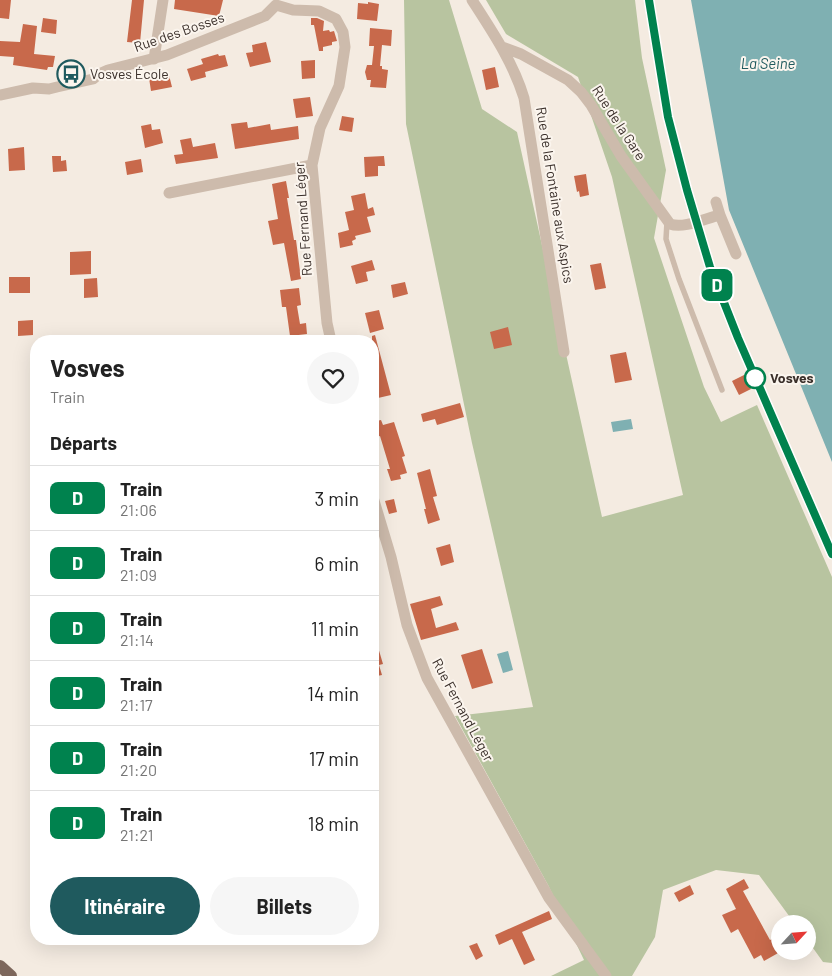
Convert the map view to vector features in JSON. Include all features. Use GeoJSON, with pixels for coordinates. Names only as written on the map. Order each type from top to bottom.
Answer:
{"type":"FeatureCollection","features":[{"type":"Feature","properties":{"kind":"main road"},"geometry":{"type":"LineString","coordinates":[[0,966],[12,976]]}},
{"type":"Feature","properties":{"kind":"street"},"geometry":{"type":"LineString","coordinates":[[154,59],[162,0]]}},
{"type":"Feature","properties":{"kind":"street"},"geometry":{"type":"LineString","coordinates":[[472,0],[502,47]]}},
{"type":"Feature","properties":{"kind":"street","name":"Rue des Bosses"},"geometry":{"type":"LineString","coordinates":[[0,95],[32,88],[49,89],[58,87],[93,78],[108,70],[167,55],[265,16],[276,2]]}},
{"type":"Feature","properties":{"kind":"street","name":"Rue Fernand Léger"},"geometry":{"type":"LineString","coordinates":[[276,2],[293,10],[319,12],[336,19],[343,32],[345,47],[339,86],[320,128],[312,165],[330,335]]}},
{"type":"Feature","properties":{"kind":"street","name":"Rue de la Gare"},"geometry":{"type":"LineString","coordinates":[[502,47],[521,54],[568,80],[581,92],[666,220]]}},
{"type":"Feature","properties":{"kind":"street","name":"Rue de la Fontaine aux Aspics"},"geometry":{"type":"LineString","coordinates":[[502,47],[519,80],[524,98],[564,352]]}},
{"type":"Feature","properties":{"kind":"street"},"geometry":{"type":"LineString","coordinates":[[169,193],[312,165]]}},
{"type":"Feature","properties":{"kind":"street"},"geometry":{"type":"LineString","coordinates":[[716,202],[736,254]]}},
{"type":"Feature","properties":{"kind":"street"},"geometry":{"type":"LineString","coordinates":[[666,220],[673,225],[678,225],[720,215]]}},
{"type":"Feature","properties":{"kind":"street","name":"Rue Fernand Léger"},"geometry":{"type":"LineString","coordinates":[[379,524],[408,625],[427,678],[549,898],[606,976]]}},
{"type":"Feature","properties":{"kind":"lane"},"geometry":{"type":"LineString","coordinates":[[666,220],[666,239],[679,279],[722,390]]}},
{"type":"Feature","properties":{"kind":"green space"},"geometry":{"type":"Polygon","coordinates":[[[404,0],[449,0],[482,109],[517,132],[602,517],[683,495],[612,177],[578,77],[506,34],[486,0],[635,0],[642,58],[666,170],[654,238],[704,387],[721,422],[757,405],[832,577],[832,963],[823,962],[816,952],[816,915],[788,915],[759,875],[716,870],[663,890],[655,937],[632,976],[551,976],[584,960],[548,885],[455,716],[533,707],[472,443],[406,124],[404,0]]]}},
{"type":"Feature","properties":{"kind":"water","name":"La Seine"},"geometry":{"type":"Polygon","coordinates":[[[691,0],[832,0],[832,462],[729,210],[691,0]]]}},
{"type":"Feature","properties":{"kind":"water"},"geometry":{"type":"Polygon","coordinates":[[[631,419],[633,429],[613,432],[611,422],[631,419]]]}},
{"type":"Feature","properties":{"kind":"water"},"geometry":{"type":"Polygon","coordinates":[[[508,651],[513,670],[503,673],[497,654],[508,651]]]}},
{"type":"Feature","properties":{"kind":"building"},"geometry":{"type":"Polygon","coordinates":[[[0,0],[11,0],[9,19],[0,18],[0,0]]]}},
{"type":"Feature","properties":{"kind":"building"},"geometry":{"type":"Polygon","coordinates":[[[132,0],[144,0],[140,43],[127,42],[132,0]]]}},
{"type":"Feature","properties":{"kind":"building"},"geometry":{"type":"Polygon","coordinates":[[[175,0],[223,0],[219,16],[174,9],[175,0]]]}},
{"type":"Feature","properties":{"kind":"building"},"geometry":{"type":"Polygon","coordinates":[[[368,2],[379,4],[377,21],[357,19],[358,3],[368,4],[368,2]]]}},
{"type":"Feature","properties":{"kind":"building"},"geometry":{"type":"Polygon","coordinates":[[[43,18],[57,20],[56,34],[41,32],[43,18]]]}},
{"type":"Feature","properties":{"kind":"building"},"geometry":{"type":"Polygon","coordinates":[[[311,18],[324,21],[323,31],[334,31],[337,41],[332,42],[332,45],[323,47],[323,51],[319,51],[314,25],[311,25],[311,18]]]}},
{"type":"Feature","properties":{"kind":"building"},"geometry":{"type":"Polygon","coordinates":[[[23,24],[37,26],[34,54],[55,56],[53,67],[48,67],[47,70],[13,65],[14,57],[0,56],[0,41],[20,42],[23,24]]]}},
{"type":"Feature","properties":{"kind":"building"},"geometry":{"type":"Polygon","coordinates":[[[370,28],[392,30],[391,46],[382,45],[380,66],[382,66],[382,69],[388,70],[386,88],[370,87],[371,80],[367,80],[365,72],[367,65],[372,65],[374,46],[369,46],[370,28]]]}},
{"type":"Feature","properties":{"kind":"building"},"geometry":{"type":"Polygon","coordinates":[[[266,42],[271,62],[250,67],[246,53],[253,52],[252,45],[266,42]]]}},
{"type":"Feature","properties":{"kind":"building"},"geometry":{"type":"Polygon","coordinates":[[[218,54],[219,56],[225,55],[228,66],[205,72],[206,77],[191,81],[187,69],[203,64],[201,59],[218,54]]]}},
{"type":"Feature","properties":{"kind":"building"},"geometry":{"type":"Polygon","coordinates":[[[315,60],[315,78],[302,79],[301,61],[315,60]]]}},
{"type":"Feature","properties":{"kind":"building"},"geometry":{"type":"Polygon","coordinates":[[[495,67],[499,87],[486,90],[482,70],[495,67]]]}},
{"type":"Feature","properties":{"kind":"building"},"geometry":{"type":"Polygon","coordinates":[[[169,75],[172,87],[151,91],[149,78],[169,75]]]}},
{"type":"Feature","properties":{"kind":"building"},"geometry":{"type":"Polygon","coordinates":[[[310,97],[313,116],[296,118],[293,99],[310,97]]]}},
{"type":"Feature","properties":{"kind":"building"},"geometry":{"type":"Polygon","coordinates":[[[342,116],[354,118],[352,132],[339,130],[342,116]]]}},
{"type":"Feature","properties":{"kind":"building"},"geometry":{"type":"Polygon","coordinates":[[[247,122],[248,128],[270,124],[271,130],[298,126],[299,139],[235,149],[231,124],[247,122]]]}},
{"type":"Feature","properties":{"kind":"building"},"geometry":{"type":"Polygon","coordinates":[[[151,124],[152,130],[160,129],[163,143],[145,148],[141,126],[151,124]]]}},
{"type":"Feature","properties":{"kind":"building"},"geometry":{"type":"Polygon","coordinates":[[[191,138],[193,147],[215,143],[218,158],[176,164],[174,155],[183,154],[180,140],[191,138]]]}},
{"type":"Feature","properties":{"kind":"building"},"geometry":{"type":"Polygon","coordinates":[[[24,147],[25,170],[9,171],[8,149],[24,147]]]}},
{"type":"Feature","properties":{"kind":"building"},"geometry":{"type":"Polygon","coordinates":[[[52,156],[61,156],[61,161],[66,160],[67,171],[53,172],[52,156]]]}},
{"type":"Feature","properties":{"kind":"building"},"geometry":{"type":"Polygon","coordinates":[[[384,156],[385,166],[378,166],[378,176],[365,177],[364,157],[384,156]]]}},
{"type":"Feature","properties":{"kind":"building"},"geometry":{"type":"Polygon","coordinates":[[[141,159],[143,172],[127,175],[125,162],[141,159]]]}},
{"type":"Feature","properties":{"kind":"building"},"geometry":{"type":"Polygon","coordinates":[[[586,174],[589,195],[580,197],[579,191],[577,192],[574,176],[586,174]]]}},
{"type":"Feature","properties":{"kind":"building"},"geometry":{"type":"Polygon","coordinates":[[[286,181],[289,198],[287,198],[294,240],[296,240],[301,279],[291,281],[284,243],[273,245],[268,221],[278,219],[272,184],[286,181]]]}},
{"type":"Feature","properties":{"kind":"building"},"geometry":{"type":"Polygon","coordinates":[[[365,193],[368,209],[373,207],[375,215],[367,217],[371,232],[355,236],[356,239],[352,241],[353,245],[340,248],[338,233],[349,230],[345,212],[354,210],[351,196],[365,193]]]}},
{"type":"Feature","properties":{"kind":"building"},"geometry":{"type":"Polygon","coordinates":[[[91,251],[91,274],[70,275],[70,252],[91,251]]]}},
{"type":"Feature","properties":{"kind":"building"},"geometry":{"type":"Polygon","coordinates":[[[372,260],[375,270],[366,272],[368,281],[356,284],[351,266],[372,260]]]}},
{"type":"Feature","properties":{"kind":"building"},"geometry":{"type":"Polygon","coordinates":[[[601,263],[606,288],[595,290],[590,265],[601,263]]]}},
{"type":"Feature","properties":{"kind":"building"},"geometry":{"type":"Polygon","coordinates":[[[9,277],[30,277],[30,293],[9,293],[9,277]]]}},
{"type":"Feature","properties":{"kind":"building"},"geometry":{"type":"Polygon","coordinates":[[[97,278],[98,297],[84,298],[84,279],[97,278]]]}},
{"type":"Feature","properties":{"kind":"building"},"geometry":{"type":"Polygon","coordinates":[[[405,282],[408,294],[393,298],[391,285],[405,282]]]}},
{"type":"Feature","properties":{"kind":"building"},"geometry":{"type":"Polygon","coordinates":[[[299,288],[301,305],[297,306],[300,324],[306,323],[307,334],[290,335],[286,307],[282,307],[280,290],[299,288]]]}},
{"type":"Feature","properties":{"kind":"building"},"geometry":{"type":"Polygon","coordinates":[[[379,310],[384,329],[370,333],[365,313],[379,310]]]}},
{"type":"Feature","properties":{"kind":"building"},"geometry":{"type":"Polygon","coordinates":[[[33,320],[33,335],[18,336],[18,321],[33,320]]]}},
{"type":"Feature","properties":{"kind":"building"},"geometry":{"type":"Polygon","coordinates":[[[508,327],[512,345],[494,349],[490,332],[508,327]]]}},
{"type":"Feature","properties":{"kind":"building"},"geometry":{"type":"Polygon","coordinates":[[[379,350],[391,395],[379,398],[379,350]]]}},
{"type":"Feature","properties":{"kind":"building"},"geometry":{"type":"Polygon","coordinates":[[[626,352],[632,380],[615,383],[610,355],[626,352]]]}},
{"type":"Feature","properties":{"kind":"building","name":"Vosves"},"geometry":{"type":"Polygon","coordinates":[[[744,375],[751,389],[739,395],[732,381],[744,375]]]}},
{"type":"Feature","properties":{"kind":"building"},"geometry":{"type":"Polygon","coordinates":[[[460,403],[464,417],[437,425],[435,419],[423,422],[421,414],[460,403]]]}},
{"type":"Feature","properties":{"kind":"building"},"geometry":{"type":"Polygon","coordinates":[[[379,420],[381,420],[383,425],[394,422],[405,456],[402,457],[407,473],[400,475],[401,479],[391,481],[387,469],[390,469],[379,436],[379,420]]]}},
{"type":"Feature","properties":{"kind":"building"},"geometry":{"type":"Polygon","coordinates":[[[430,469],[437,496],[433,497],[440,520],[428,524],[417,473],[430,469]]]}},
{"type":"Feature","properties":{"kind":"building"},"geometry":{"type":"Polygon","coordinates":[[[394,499],[397,512],[389,514],[385,501],[394,499]]]}},
{"type":"Feature","properties":{"kind":"building"},"geometry":{"type":"Polygon","coordinates":[[[450,544],[454,562],[441,566],[436,548],[450,544]]]}},
{"type":"Feature","properties":{"kind":"building"},"geometry":{"type":"Polygon","coordinates":[[[440,596],[443,605],[431,609],[436,628],[456,622],[459,630],[421,640],[410,604],[440,596]]]}},
{"type":"Feature","properties":{"kind":"building"},"geometry":{"type":"Polygon","coordinates":[[[482,649],[493,683],[472,689],[461,655],[482,649]]]}},
{"type":"Feature","properties":{"kind":"building"},"geometry":{"type":"Polygon","coordinates":[[[379,650],[383,664],[379,665],[379,650]]]}},
{"type":"Feature","properties":{"kind":"building"},"geometry":{"type":"Polygon","coordinates":[[[379,665],[382,675],[379,676],[379,665]]]}},
{"type":"Feature","properties":{"kind":"building"},"geometry":{"type":"Polygon","coordinates":[[[744,879],[749,888],[743,891],[771,940],[771,957],[764,961],[761,955],[754,959],[738,929],[731,933],[722,915],[736,909],[726,889],[744,879]]]}},
{"type":"Feature","properties":{"kind":"building"},"geometry":{"type":"Polygon","coordinates":[[[690,885],[694,894],[679,902],[674,893],[690,885]]]}},
{"type":"Feature","properties":{"kind":"building"},"geometry":{"type":"Polygon","coordinates":[[[549,911],[552,919],[522,932],[535,960],[524,965],[512,939],[499,945],[495,935],[549,911]]]}},
{"type":"Feature","properties":{"kind":"building"},"geometry":{"type":"Polygon","coordinates":[[[477,943],[483,956],[476,960],[469,946],[477,943]]]}},
{"type":"Feature","properties":{"kind":"railway"},"geometry":{"type":"LineString","coordinates":[[649,0],[669,117],[687,190],[710,267],[738,338],[832,554]]}},
{"type":"Feature","properties":{"kind":"train","name":"D"},"geometry":{"type":"LineString","coordinates":[[649,0],[668,117],[710,267],[738,338],[832,554]]}},
{"type":"Feature","properties":{"kind":"place","name":"Vosves École"},"geometry":{"type":"Point","coordinates":[71,74]}},
{"type":"Feature","properties":{"kind":"place","name":"Vosves"},"geometry":{"type":"Point","coordinates":[755,378]}}]}
